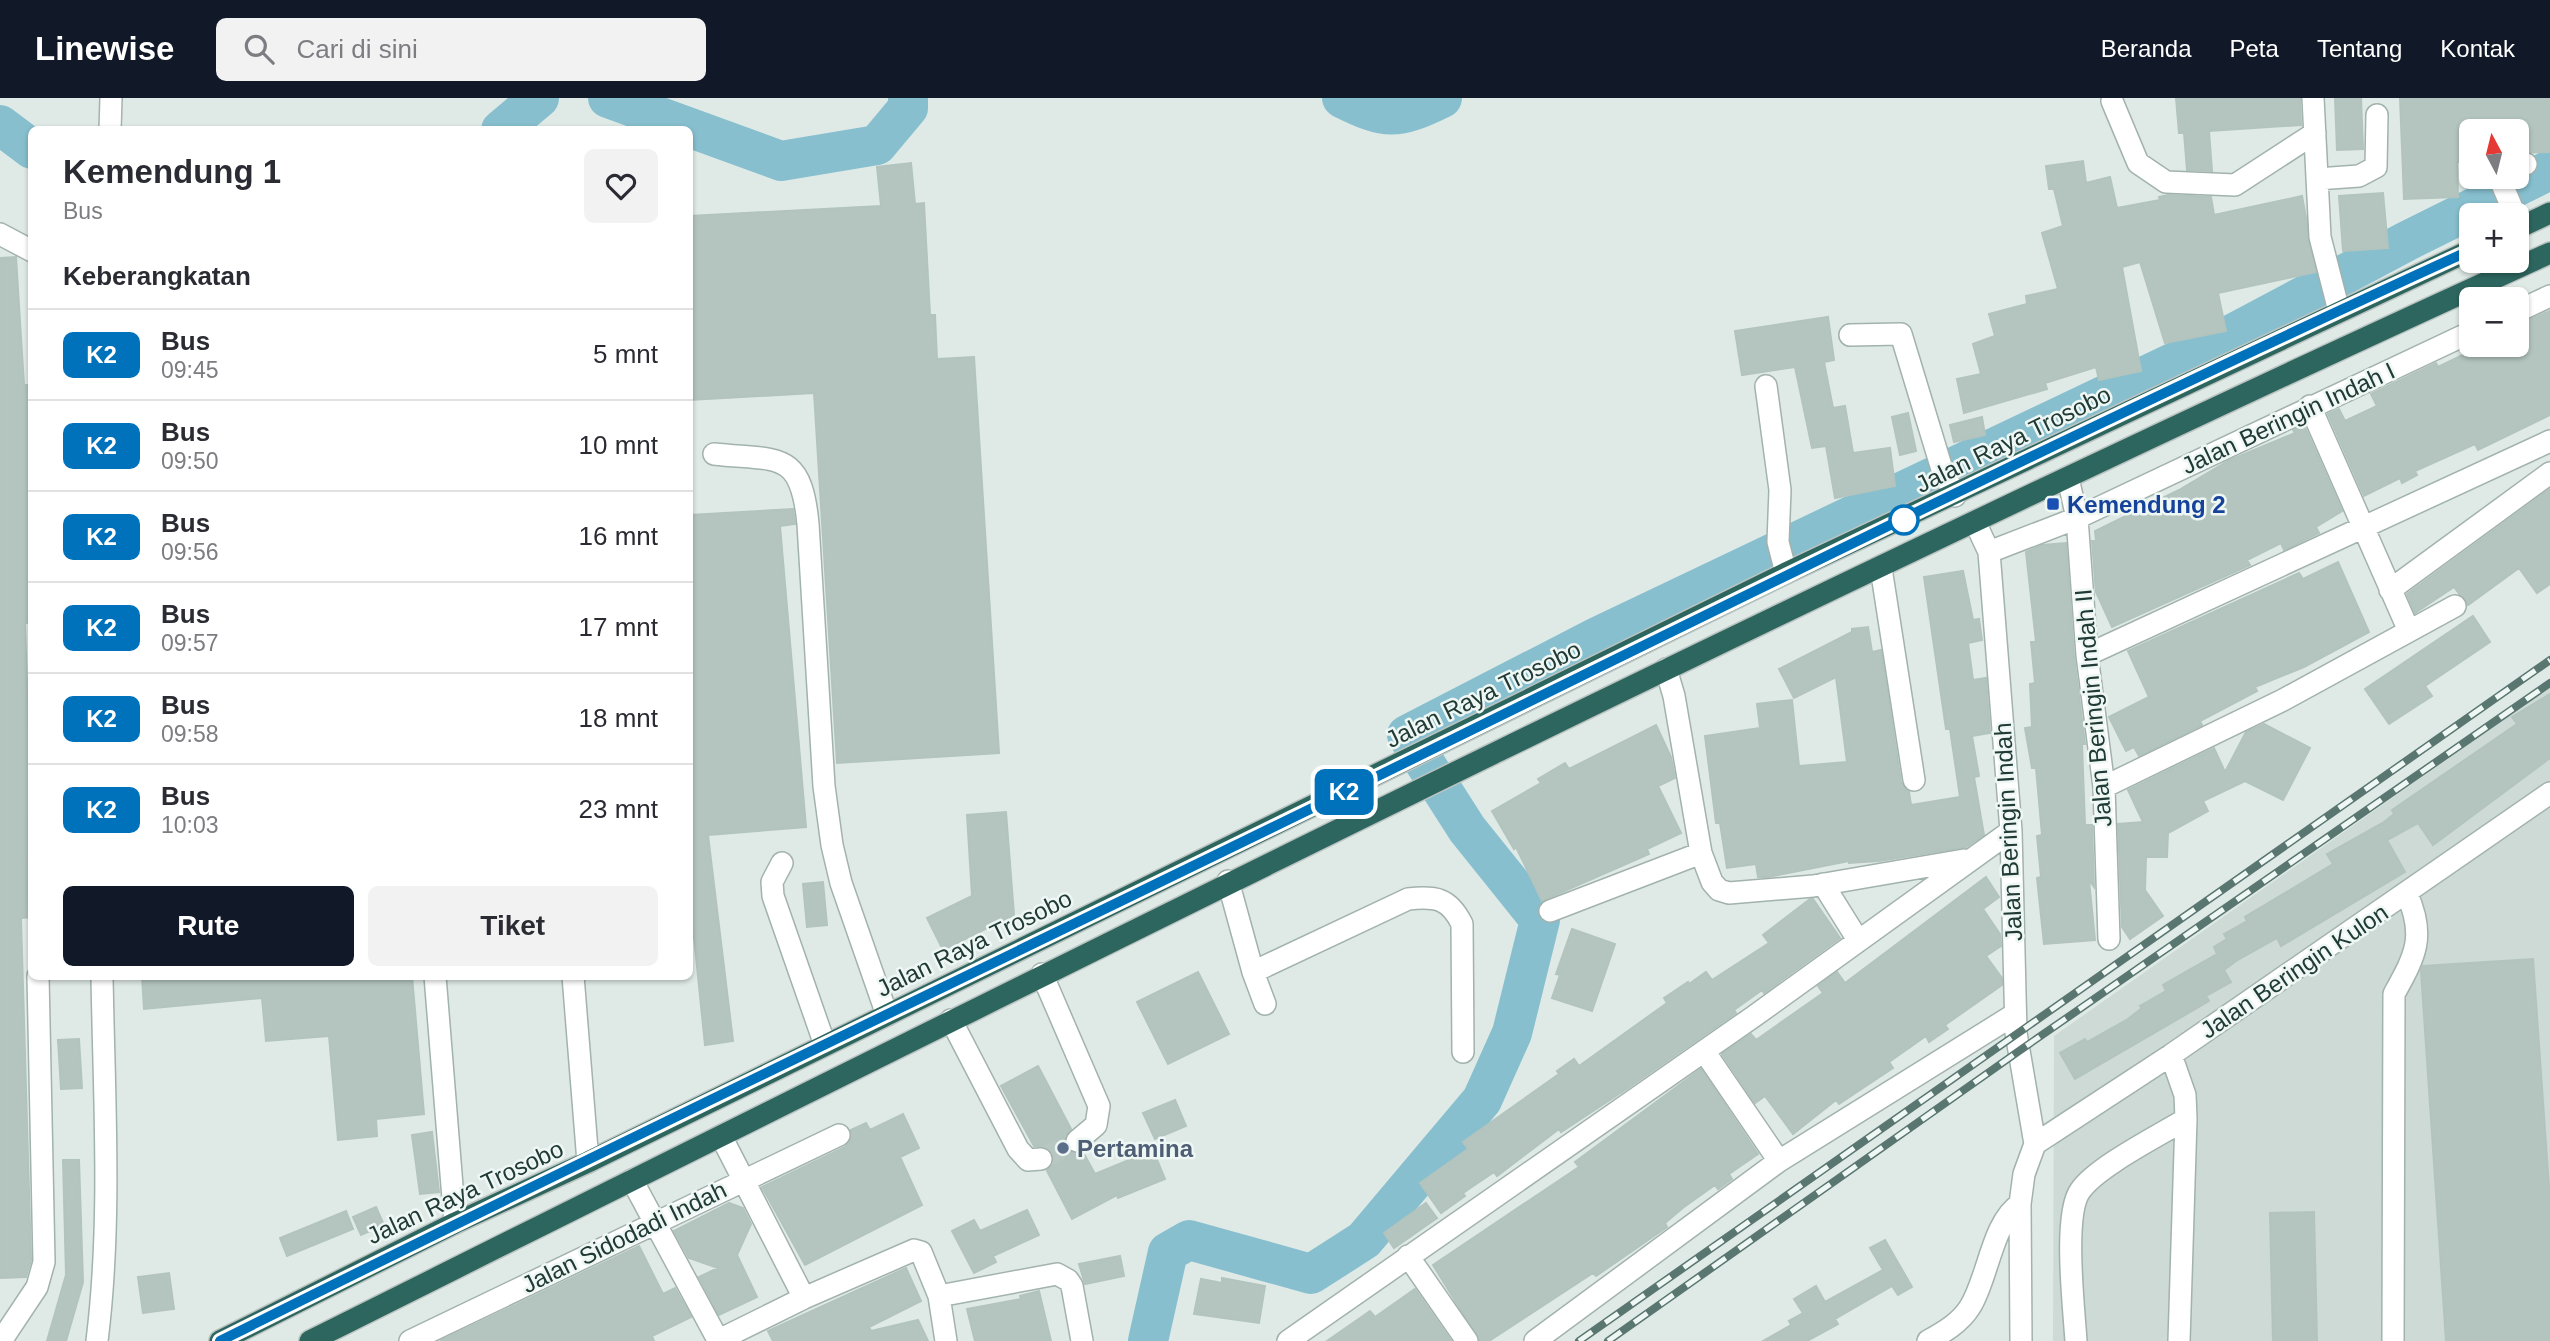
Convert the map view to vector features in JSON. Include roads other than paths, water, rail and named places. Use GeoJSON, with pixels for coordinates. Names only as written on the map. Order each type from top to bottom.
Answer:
{"type":"FeatureCollection","features":[{"type":"Feature","properties":{"kind":"highway"},"geometry":{"type":"LineString","coordinates":[[2529,211],[2550,213]]}},
{"type":"Feature","properties":{"kind":"highway"},"geometry":{"type":"LineString","coordinates":[[310,1341],[1228,881],[2292,370],[2550,253]]}},
{"type":"Feature","properties":{"kind":"highway","name":"Jalan Raya Trosobo"},"geometry":{"type":"LineString","coordinates":[[220,1341],[455,1223],[588,1162],[1403,764],[1783,560],[2335,292],[2459,254]]}},
{"type":"Feature","properties":{"kind":"street"},"geometry":{"type":"LineString","coordinates":[[110,126],[111,98]]}},
{"type":"Feature","properties":{"kind":"street"},"geometry":{"type":"LineString","coordinates":[[2313,98],[2320,237],[2335,292]]}},
{"type":"Feature","properties":{"kind":"street"},"geometry":{"type":"LineString","coordinates":[[2112,102],[2138,163],[2166,182],[2235,186],[2315,133]]}},
{"type":"Feature","properties":{"kind":"street"},"geometry":{"type":"LineString","coordinates":[[2317,179],[2359,176],[2376,167],[2377,115]]}},
{"type":"Feature","properties":{"kind":"street"},"geometry":{"type":"LineString","coordinates":[[0,234],[28,249]]}},
{"type":"Feature","properties":{"kind":"street"},"geometry":{"type":"LineString","coordinates":[[2529,306],[2550,296]]}},
{"type":"Feature","properties":{"kind":"street"},"geometry":{"type":"LineString","coordinates":[[1850,335],[1900,334],[1948,482]]}},
{"type":"Feature","properties":{"kind":"street","name":"Jalan Beringin Indah I"},"geometry":{"type":"LineString","coordinates":[[1989,552],[2077,518],[2459,338]]}},
{"type":"Feature","properties":{"kind":"street"},"geometry":{"type":"LineString","coordinates":[[1766,386],[1780,490],[1783,560]]}},
{"type":"Feature","properties":{"kind":"street"},"geometry":{"type":"LineString","coordinates":[[2310,406],[2409,631]]}},
{"type":"Feature","properties":{"kind":"street"},"geometry":{"type":"LineString","coordinates":[[2087,655],[2550,441]]}},
{"type":"Feature","properties":{"kind":"street"},"geometry":{"type":"LineString","coordinates":[[714,454],[780,461],[793,468],[801,482],[806,503],[824,786],[832,845],[841,883],[887,1015]]}},
{"type":"Feature","properties":{"kind":"street"},"geometry":{"type":"LineString","coordinates":[[2390,590],[2550,472]]}},
{"type":"Feature","properties":{"kind":"street","name":"Jalan Beringin Indah II"},"geometry":{"type":"LineString","coordinates":[[2068,478],[2077,518],[2087,655],[2104,787],[2109,939]]}},
{"type":"Feature","properties":{"kind":"street","name":"Jalan Beringin Indah"},"geometry":{"type":"LineString","coordinates":[[1975,522],[1989,552],[2011,831],[2015,1014],[2035,1144]]}},
{"type":"Feature","properties":{"kind":"street"},"geometry":{"type":"LineString","coordinates":[[1881,568],[1914,780]]}},
{"type":"Feature","properties":{"kind":"street"},"geometry":{"type":"LineString","coordinates":[[2104,787],[2283,700],[2455,606]]}},
{"type":"Feature","properties":{"kind":"street"},"geometry":{"type":"LineString","coordinates":[[1666,669],[1674,696],[1701,853],[1712,882],[1719,890],[1729,893],[1823,884],[1970,859]]}},
{"type":"Feature","properties":{"kind":"street","name":"Jalan Beringin Kulon"},"geometry":{"type":"LineString","coordinates":[[2035,1144],[2171,1055],[2550,793]]}},
{"type":"Feature","properties":{"kind":"street"},"geometry":{"type":"LineString","coordinates":[[1288,1341],[1704,1051],[2011,831]]}},
{"type":"Feature","properties":{"kind":"street"},"geometry":{"type":"LineString","coordinates":[[1550,911],[1701,853]]}},
{"type":"Feature","properties":{"kind":"street"},"geometry":{"type":"LineString","coordinates":[[782,863],[772,882],[773,896],[825,1045]]}},
{"type":"Feature","properties":{"kind":"street"},"geometry":{"type":"LineString","coordinates":[[1228,881],[1253,972],[1265,1004]]}},
{"type":"Feature","properties":{"kind":"street"},"geometry":{"type":"LineString","coordinates":[[1823,884],[1858,940]]}},
{"type":"Feature","properties":{"kind":"street"},"geometry":{"type":"LineString","coordinates":[[2393,1341],[2394,994],[2416,953],[2414,910],[2407,894]]}},
{"type":"Feature","properties":{"kind":"street"},"geometry":{"type":"LineString","coordinates":[[1253,972],[1408,899],[1444,899],[1455,909],[1462,924],[1463,1052]]}},
{"type":"Feature","properties":{"kind":"street"},"geometry":{"type":"LineString","coordinates":[[1042,974],[1099,1106],[1096,1125],[1077,1141]]}},
{"type":"Feature","properties":{"kind":"street"},"geometry":{"type":"LineString","coordinates":[[1,1341],[37,1287],[44,1262],[38,980]]}},
{"type":"Feature","properties":{"kind":"street"},"geometry":{"type":"LineString","coordinates":[[97,1341],[103,1290],[106,1188],[102,980]]}},
{"type":"Feature","properties":{"kind":"street"},"geometry":{"type":"LineString","coordinates":[[435,980],[455,1223]]}},
{"type":"Feature","properties":{"kind":"street"},"geometry":{"type":"LineString","coordinates":[[573,980],[588,1162]]}},
{"type":"Feature","properties":{"kind":"street"},"geometry":{"type":"LineString","coordinates":[[1535,1341],[1779,1161],[2015,1014]]}},
{"type":"Feature","properties":{"kind":"street"},"geometry":{"type":"LineString","coordinates":[[951,1020],[1017,1149],[1028,1160],[1041,1159]]}},
{"type":"Feature","properties":{"kind":"street"},"geometry":{"type":"LineString","coordinates":[[1704,1051],[1779,1161]]}},
{"type":"Feature","properties":{"kind":"street"},"geometry":{"type":"LineString","coordinates":[[2171,1055],[2185,1095],[2186,1118],[2179,1341]]}},
{"type":"Feature","properties":{"kind":"street"},"geometry":{"type":"LineString","coordinates":[[2076,1341],[2071,1224],[2079,1192],[2099,1173],[2186,1118]]}},
{"type":"Feature","properties":{"kind":"street","name":"Jalan Sidodadi Indah"},"geometry":{"type":"LineString","coordinates":[[410,1341],[839,1135]]}},
{"type":"Feature","properties":{"kind":"street"},"geometry":{"type":"LineString","coordinates":[[721,1136],[804,1298]]}},
{"type":"Feature","properties":{"kind":"street"},"geometry":{"type":"LineString","coordinates":[[2021,1341],[2020,1204],[2024,1174],[2035,1144]]}},
{"type":"Feature","properties":{"kind":"street"},"geometry":{"type":"LineString","coordinates":[[632,1180],[717,1341],[804,1298],[914,1250],[921,1252],[939,1296],[946,1341]]}},
{"type":"Feature","properties":{"kind":"street"},"geometry":{"type":"LineString","coordinates":[[1928,1341],[1961,1318],[1971,1306],[2007,1216],[2020,1204]]}},
{"type":"Feature","properties":{"kind":"street"},"geometry":{"type":"LineString","coordinates":[[1408,1256],[1467,1341]]}},
{"type":"Feature","properties":{"kind":"street"},"geometry":{"type":"LineString","coordinates":[[939,1296],[1057,1274],[1068,1280],[1072,1286],[1082,1341]]}},
{"type":"Feature","properties":{"kind":"waterway"},"geometry":{"type":"LineString","coordinates":[[506,126],[539,98]]}},
{"type":"Feature","properties":{"kind":"waterway"},"geometry":{"type":"LineString","coordinates":[[608,98],[685,126]]}},
{"type":"Feature","properties":{"kind":"waterway"},"geometry":{"type":"LineString","coordinates":[[693,129],[781,161],[877,145],[908,108],[908,98]]}},
{"type":"Feature","properties":{"kind":"waterway"},"geometry":{"type":"LineString","coordinates":[[1342,98],[1370,110],[1392,114],[1414,110],[1442,98]]}},
{"type":"Feature","properties":{"kind":"waterway"},"geometry":{"type":"LineString","coordinates":[[0,125],[28,146]]}},
{"type":"Feature","properties":{"kind":"waterway"},"geometry":{"type":"LineString","coordinates":[[1148,1341],[1168,1252],[1189,1240],[1311,1274],[1364,1240],[1482,1100],[1512,1033],[1540,920],[1467,829],[1407,735],[1597,637],[2225,338],[2407,241],[2550,170]]}},
{"type":"Feature","properties":{"kind":"tunnel"},"geometry":{"type":"LineString","coordinates":[[1041,1159],[1077,1141]]}},
{"type":"Feature","properties":{"kind":"railway"},"geometry":{"type":"LineString","coordinates":[[1579,1341],[2550,660]]}},
{"type":"Feature","properties":{"kind":"railway"},"geometry":{"type":"LineString","coordinates":[[1608,1341],[2019,1051],[2550,683]]}},
{"type":"Feature","properties":{"kind":"place","name":"Kemendung 2"},"geometry":{"type":"Point","coordinates":[2053,504]}},
{"type":"Feature","properties":{"kind":"place","name":"Pertamina"},"geometry":{"type":"Point","coordinates":[1063,1148]}}]}
